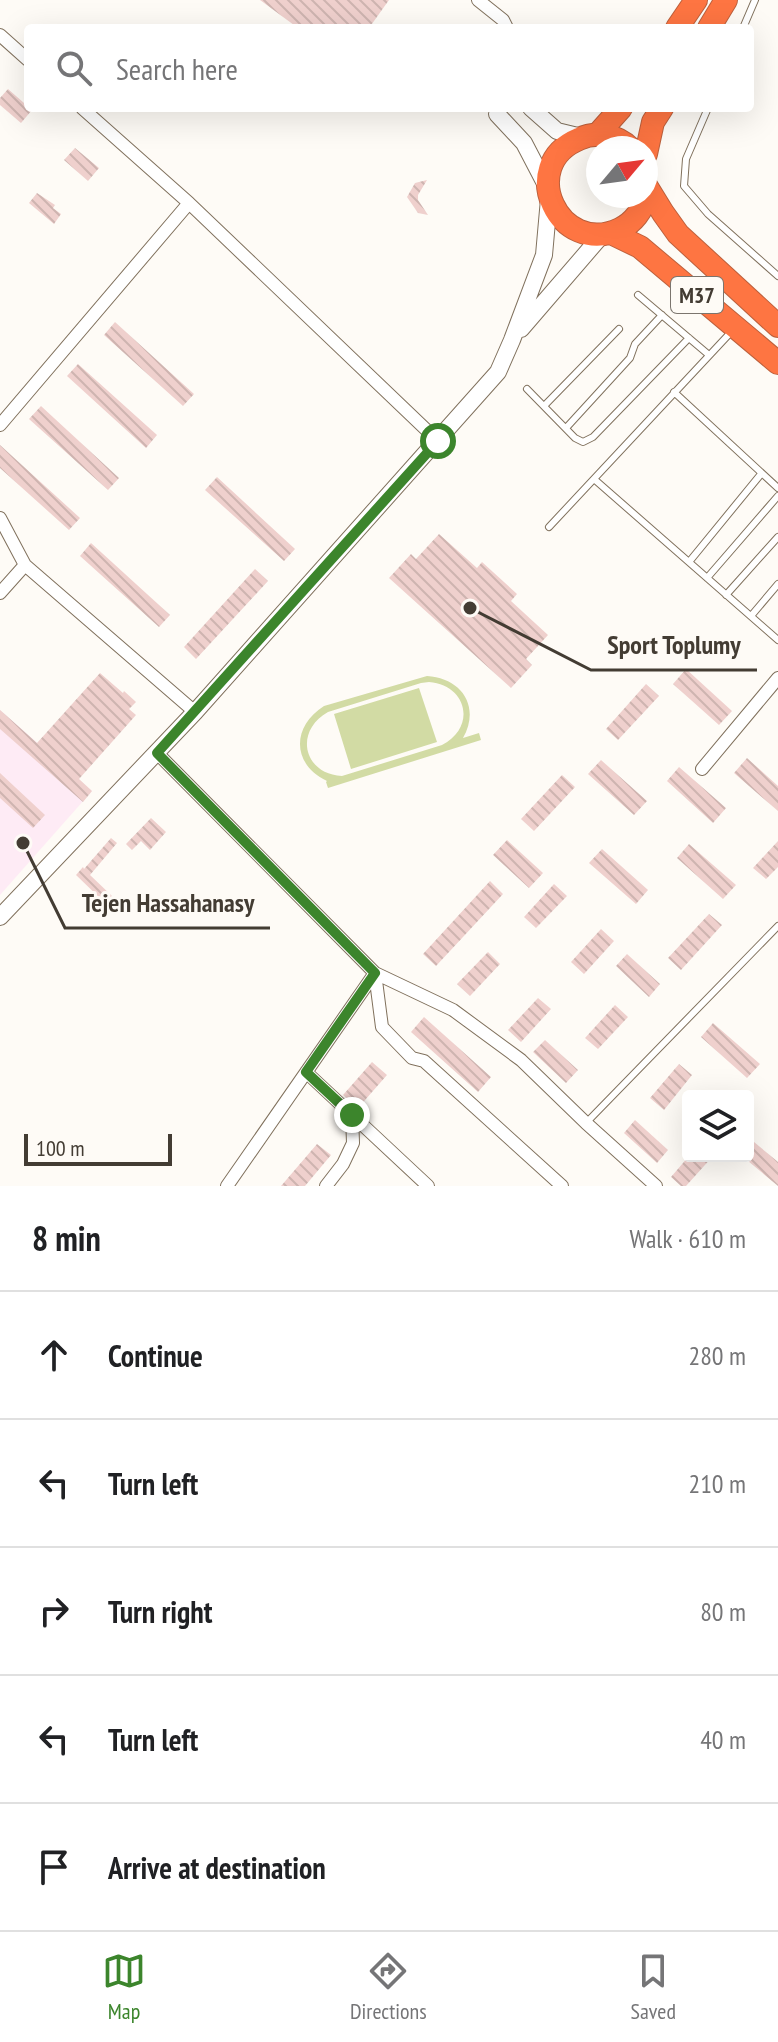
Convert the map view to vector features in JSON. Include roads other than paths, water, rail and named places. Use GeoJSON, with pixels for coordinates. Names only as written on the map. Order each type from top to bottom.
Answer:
{"type":"FeatureCollection","features":[{"type":"Feature","properties":{"kind":"highway"},"geometry":{"type":"LineString","coordinates":[[680,24],[696,0]]}},
{"type":"Feature","properties":{"kind":"highway"},"geometry":{"type":"LineString","coordinates":[[711,24],[726,0]]}},
{"type":"Feature","properties":{"kind":"highway"},"geometry":{"type":"LineString","coordinates":[[590,136],[617,112]]}},
{"type":"Feature","properties":{"kind":"highway"},"geometry":{"type":"LineString","coordinates":[[650,136],[659,112]]}},
{"type":"Feature","properties":{"kind":"highway"},"geometry":{"type":"LineString","coordinates":[[586,137],[568,144],[550,168],[549,194],[561,219],[579,232],[606,234],[625,227],[637,216],[640,208]]}},
{"type":"Feature","properties":{"kind":"highway","name":"M37"},"geometry":{"type":"LineString","coordinates":[[658,206],[678,234],[778,326]]}},
{"type":"Feature","properties":{"kind":"highway","name":"M37"},"geometry":{"type":"LineString","coordinates":[[606,234],[640,247],[778,363]]}},
{"type":"Feature","properties":{"kind":"street"},"geometry":{"type":"LineString","coordinates":[[478,0],[505,24]]}},
{"type":"Feature","properties":{"kind":"street"},"geometry":{"type":"LineString","coordinates":[[0,35],[24,56]]}},
{"type":"Feature","properties":{"kind":"street"},"geometry":{"type":"LineString","coordinates":[[87,112],[189,203],[438,441]]}},
{"type":"Feature","properties":{"kind":"street"},"geometry":{"type":"LineString","coordinates":[[0,917],[195,712],[498,372],[544,255],[549,194],[524,143],[500,112]]}},
{"type":"Feature","properties":{"kind":"street"},"geometry":{"type":"LineString","coordinates":[[536,112],[557,131],[590,136]]}},
{"type":"Feature","properties":{"kind":"street"},"geometry":{"type":"LineString","coordinates":[[0,425],[189,203]]}},
{"type":"Feature","properties":{"kind":"street"},"geometry":{"type":"LineString","coordinates":[[512,340],[606,234]]}},
{"type":"Feature","properties":{"kind":"street"},"geometry":{"type":"LineString","coordinates":[[0,518],[25,565],[195,712]]}},
{"type":"Feature","properties":{"kind":"street"},"geometry":{"type":"LineString","coordinates":[[0,593],[25,565]]}},
{"type":"Feature","properties":{"kind":"street"},"geometry":{"type":"LineString","coordinates":[[702,769],[778,678]]}},
{"type":"Feature","properties":{"kind":"street"},"geometry":{"type":"LineString","coordinates":[[157,753],[375,973],[453,1010],[521,1060],[653,1185]]}},
{"type":"Feature","properties":{"kind":"street"},"geometry":{"type":"LineString","coordinates":[[227,1186],[375,973]]}},
{"type":"Feature","properties":{"kind":"street"},"geometry":{"type":"LineString","coordinates":[[375,973],[382,1027],[412,1058],[424,1061],[562,1186]]}},
{"type":"Feature","properties":{"kind":"street"},"geometry":{"type":"LineString","coordinates":[[306,1072],[428,1186]]}},
{"type":"Feature","properties":{"kind":"street"},"geometry":{"type":"LineString","coordinates":[[326,1186],[343,1164],[353,1143],[352,1115]]}},
{"type":"Feature","properties":{"kind":"lane"},"geometry":{"type":"LineString","coordinates":[[745,24],[755,0]]}},
{"type":"Feature","properties":{"kind":"lane"},"geometry":{"type":"LineString","coordinates":[[706,112],[686,159],[684,186],[708,214],[778,276]]}},
{"type":"Feature","properties":{"kind":"lane"},"geometry":{"type":"LineString","coordinates":[[638,295],[709,355]]}},
{"type":"Feature","properties":{"kind":"lane"},"geometry":{"type":"LineString","coordinates":[[566,428],[630,358],[635,344],[662,315]]}},
{"type":"Feature","properties":{"kind":"lane"},"geometry":{"type":"LineString","coordinates":[[549,527],[735,327]]}},
{"type":"Feature","properties":{"kind":"lane"},"geometry":{"type":"LineString","coordinates":[[544,406],[619,329]]}},
{"type":"Feature","properties":{"kind":"lane"},"geometry":{"type":"LineString","coordinates":[[527,389],[575,438],[583,442],[593,437],[689,338]]}},
{"type":"Feature","properties":{"kind":"lane"},"geometry":{"type":"LineString","coordinates":[[674,392],[778,488]]}},
{"type":"Feature","properties":{"kind":"lane"},"geometry":{"type":"LineString","coordinates":[[689,562],[761,474]]}},
{"type":"Feature","properties":{"kind":"lane"},"geometry":{"type":"LineString","coordinates":[[594,479],[777,636]]}},
{"type":"Feature","properties":{"kind":"lane"},"geometry":{"type":"LineString","coordinates":[[707,578],[778,496]]}},
{"type":"Feature","properties":{"kind":"lane"},"geometry":{"type":"LineString","coordinates":[[726,595],[778,537]]}},
{"type":"Feature","properties":{"kind":"lane"},"geometry":{"type":"LineString","coordinates":[[751,616],[778,584]]}},
{"type":"Feature","properties":{"kind":"lane"},"geometry":{"type":"LineString","coordinates":[[586,1123],[778,926]]}},
{"type":"Feature","properties":{"kind":"place","name":"Sport Toplumy"},"geometry":{"type":"Point","coordinates":[470,608]}},
{"type":"Feature","properties":{"kind":"place","name":"Tejen Hassahanasy"},"geometry":{"type":"Point","coordinates":[23,843]}}]}
